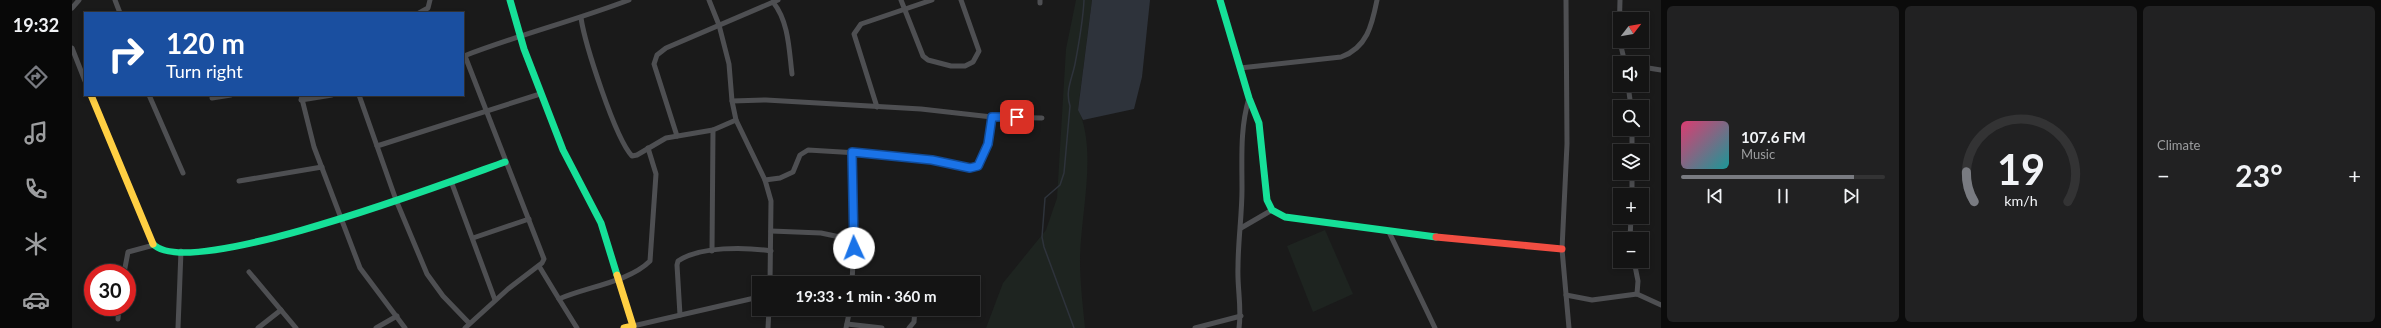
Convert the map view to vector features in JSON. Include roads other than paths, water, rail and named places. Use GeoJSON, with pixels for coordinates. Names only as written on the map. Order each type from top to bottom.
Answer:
{"type":"FeatureCollection","features":[{"type":"Feature","properties":{"kind":"street"},"geometry":{"type":"LineString","coordinates":[[72,8],[79,0]]}},
{"type":"Feature","properties":{"kind":"street"},"geometry":{"type":"LineString","coordinates":[[115,0],[120,12]]}},
{"type":"Feature","properties":{"kind":"street"},"geometry":{"type":"LineString","coordinates":[[421,12],[428,8],[430,0]]}},
{"type":"Feature","properties":{"kind":"street"},"geometry":{"type":"LineString","coordinates":[[510,0],[540,94],[563,150],[597,214],[633,326]]}},
{"type":"Feature","properties":{"kind":"street"},"geometry":{"type":"LineString","coordinates":[[465,328],[495,300],[539,266],[544,259],[544,254],[505,162],[464,56],[520,35],[580,18],[629,0]]}},
{"type":"Feature","properties":{"kind":"street"},"geometry":{"type":"LineString","coordinates":[[709,0],[719,25],[729,64],[732,101],[736,120],[765,180],[771,201],[770,276]]}},
{"type":"Feature","properties":{"kind":"street"},"geometry":{"type":"LineString","coordinates":[[901,0],[923,56],[935,62],[965,66],[973,62],[979,51],[961,0]]}},
{"type":"Feature","properties":{"kind":"street"},"geometry":{"type":"LineString","coordinates":[[877,107],[854,34],[861,24],[904,8],[932,0]]}},
{"type":"Feature","properties":{"kind":"street"},"geometry":{"type":"LineString","coordinates":[[1220,0],[1249,98],[1259,123],[1267,200],[1272,210],[1285,217],[1389,232],[1562,249]]}},
{"type":"Feature","properties":{"kind":"street"},"geometry":{"type":"LineString","coordinates":[[1240,68],[1341,57],[1353,53],[1364,43],[1377,0]]}},
{"type":"Feature","properties":{"kind":"street"},"geometry":{"type":"LineString","coordinates":[[1566,0],[1567,144],[1562,249],[1569,328]]}},
{"type":"Feature","properties":{"kind":"street"},"geometry":{"type":"LineString","coordinates":[[1620,0],[1619,38],[1623,56]]}},
{"type":"Feature","properties":{"kind":"street"},"geometry":{"type":"LineString","coordinates":[[677,136],[654,64],[657,55],[666,48],[776,1],[785,26],[792,74]]}},
{"type":"Feature","properties":{"kind":"street"},"geometry":{"type":"LineString","coordinates":[[580,18],[599,82],[628,151],[632,156],[637,156],[666,138],[713,130],[736,120]]}},
{"type":"Feature","properties":{"kind":"street"},"geometry":{"type":"LineString","coordinates":[[72,48],[84,78]]}},
{"type":"Feature","properties":{"kind":"street"},"geometry":{"type":"LineString","coordinates":[[1649,68],[1661,70]]}},
{"type":"Feature","properties":{"kind":"street"},"geometry":{"type":"LineString","coordinates":[[378,146],[540,94]]}},
{"type":"Feature","properties":{"kind":"street"},"geometry":{"type":"LineString","coordinates":[[91,96],[154,245],[161,250],[181,251],[231,249],[341,219],[505,162]]}},
{"type":"Feature","properties":{"kind":"street"},"geometry":{"type":"LineString","coordinates":[[149,96],[183,173]]}},
{"type":"Feature","properties":{"kind":"street"},"geometry":{"type":"LineString","coordinates":[[212,98],[225,96]]}},
{"type":"Feature","properties":{"kind":"street"},"geometry":{"type":"LineString","coordinates":[[316,96],[301,97],[322,167],[341,219],[360,268],[406,328]]}},
{"type":"Feature","properties":{"kind":"street"},"geometry":{"type":"LineString","coordinates":[[359,96],[396,200],[427,274],[443,296],[470,323]]}},
{"type":"Feature","properties":{"kind":"street"},"geometry":{"type":"LineString","coordinates":[[1239,328],[1241,316],[1238,268],[1241,228],[1241,150],[1244,116],[1249,98]]}},
{"type":"Feature","properties":{"kind":"street"},"geometry":{"type":"LineString","coordinates":[[732,101],[766,100],[877,107],[992,117],[1042,118]]}},
{"type":"Feature","properties":{"kind":"street"},"geometry":{"type":"LineString","coordinates":[[765,180],[780,178],[793,172],[800,155],[808,150],[852,152],[946,162],[970,168],[978,166],[988,144],[992,117]]}},
{"type":"Feature","properties":{"kind":"street"},"geometry":{"type":"LineString","coordinates":[[712,251],[713,130]]}},
{"type":"Feature","properties":{"kind":"street"},"geometry":{"type":"LineString","coordinates":[[559,299],[618,279],[645,265],[652,255],[656,174],[648,148]]}},
{"type":"Feature","properties":{"kind":"street"},"geometry":{"type":"LineString","coordinates":[[852,152],[854,240],[852,276]]}},
{"type":"Feature","properties":{"kind":"street"},"geometry":{"type":"LineString","coordinates":[[239,181],[322,167]]}},
{"type":"Feature","properties":{"kind":"street"},"geometry":{"type":"LineString","coordinates":[[451,181],[495,300]]}},
{"type":"Feature","properties":{"kind":"street"},"geometry":{"type":"LineString","coordinates":[[1241,228],[1272,210]]}},
{"type":"Feature","properties":{"kind":"street"},"geometry":{"type":"LineString","coordinates":[[473,238],[529,219]]}},
{"type":"Feature","properties":{"kind":"street"},"geometry":{"type":"LineString","coordinates":[[771,232],[821,233],[854,240]]}},
{"type":"Feature","properties":{"kind":"street"},"geometry":{"type":"LineString","coordinates":[[1389,232],[1435,328]]}},
{"type":"Feature","properties":{"kind":"street"},"geometry":{"type":"LineString","coordinates":[[126,264],[128,252],[154,245]]}},
{"type":"Feature","properties":{"kind":"street"},"geometry":{"type":"LineString","coordinates":[[680,315],[677,265],[682,259],[712,251],[744,249],[771,252]]}},
{"type":"Feature","properties":{"kind":"street"},"geometry":{"type":"LineString","coordinates":[[178,328],[181,251]]}},
{"type":"Feature","properties":{"kind":"street"},"geometry":{"type":"LineString","coordinates":[[539,266],[577,328]]}},
{"type":"Feature","properties":{"kind":"street"},"geometry":{"type":"LineString","coordinates":[[1635,268],[1638,281],[1637,294]]}},
{"type":"Feature","properties":{"kind":"street"},"geometry":{"type":"LineString","coordinates":[[249,272],[296,328]]}},
{"type":"Feature","properties":{"kind":"street"},"geometry":{"type":"LineString","coordinates":[[1566,295],[1592,300],[1637,294],[1661,305]]}},
{"type":"Feature","properties":{"kind":"street"},"geometry":{"type":"LineString","coordinates":[[624,328],[752,299]]}},
{"type":"Feature","properties":{"kind":"street"},"geometry":{"type":"LineString","coordinates":[[258,328],[281,310]]}},
{"type":"Feature","properties":{"kind":"street"},"geometry":{"type":"LineString","coordinates":[[376,328],[397,316]]}},
{"type":"Feature","properties":{"kind":"street"},"geometry":{"type":"LineString","coordinates":[[768,328],[769,316]]}},
{"type":"Feature","properties":{"kind":"street"},"geometry":{"type":"LineString","coordinates":[[849,316],[847,326],[882,328]]}},
{"type":"Feature","properties":{"kind":"street"},"geometry":{"type":"LineString","coordinates":[[909,328],[914,322],[914,316]]}},
{"type":"Feature","properties":{"kind":"street"},"geometry":{"type":"LineString","coordinates":[[1195,328],[1241,316]]}},
{"type":"Feature","properties":{"kind":"waterway"},"geometry":{"type":"LineString","coordinates":[[1074,328],[1044,247],[1042,237],[1045,198],[1060,185],[1064,173],[1070,106],[1068,95],[1075,64],[1083,16],[1084,0]]}}]}
